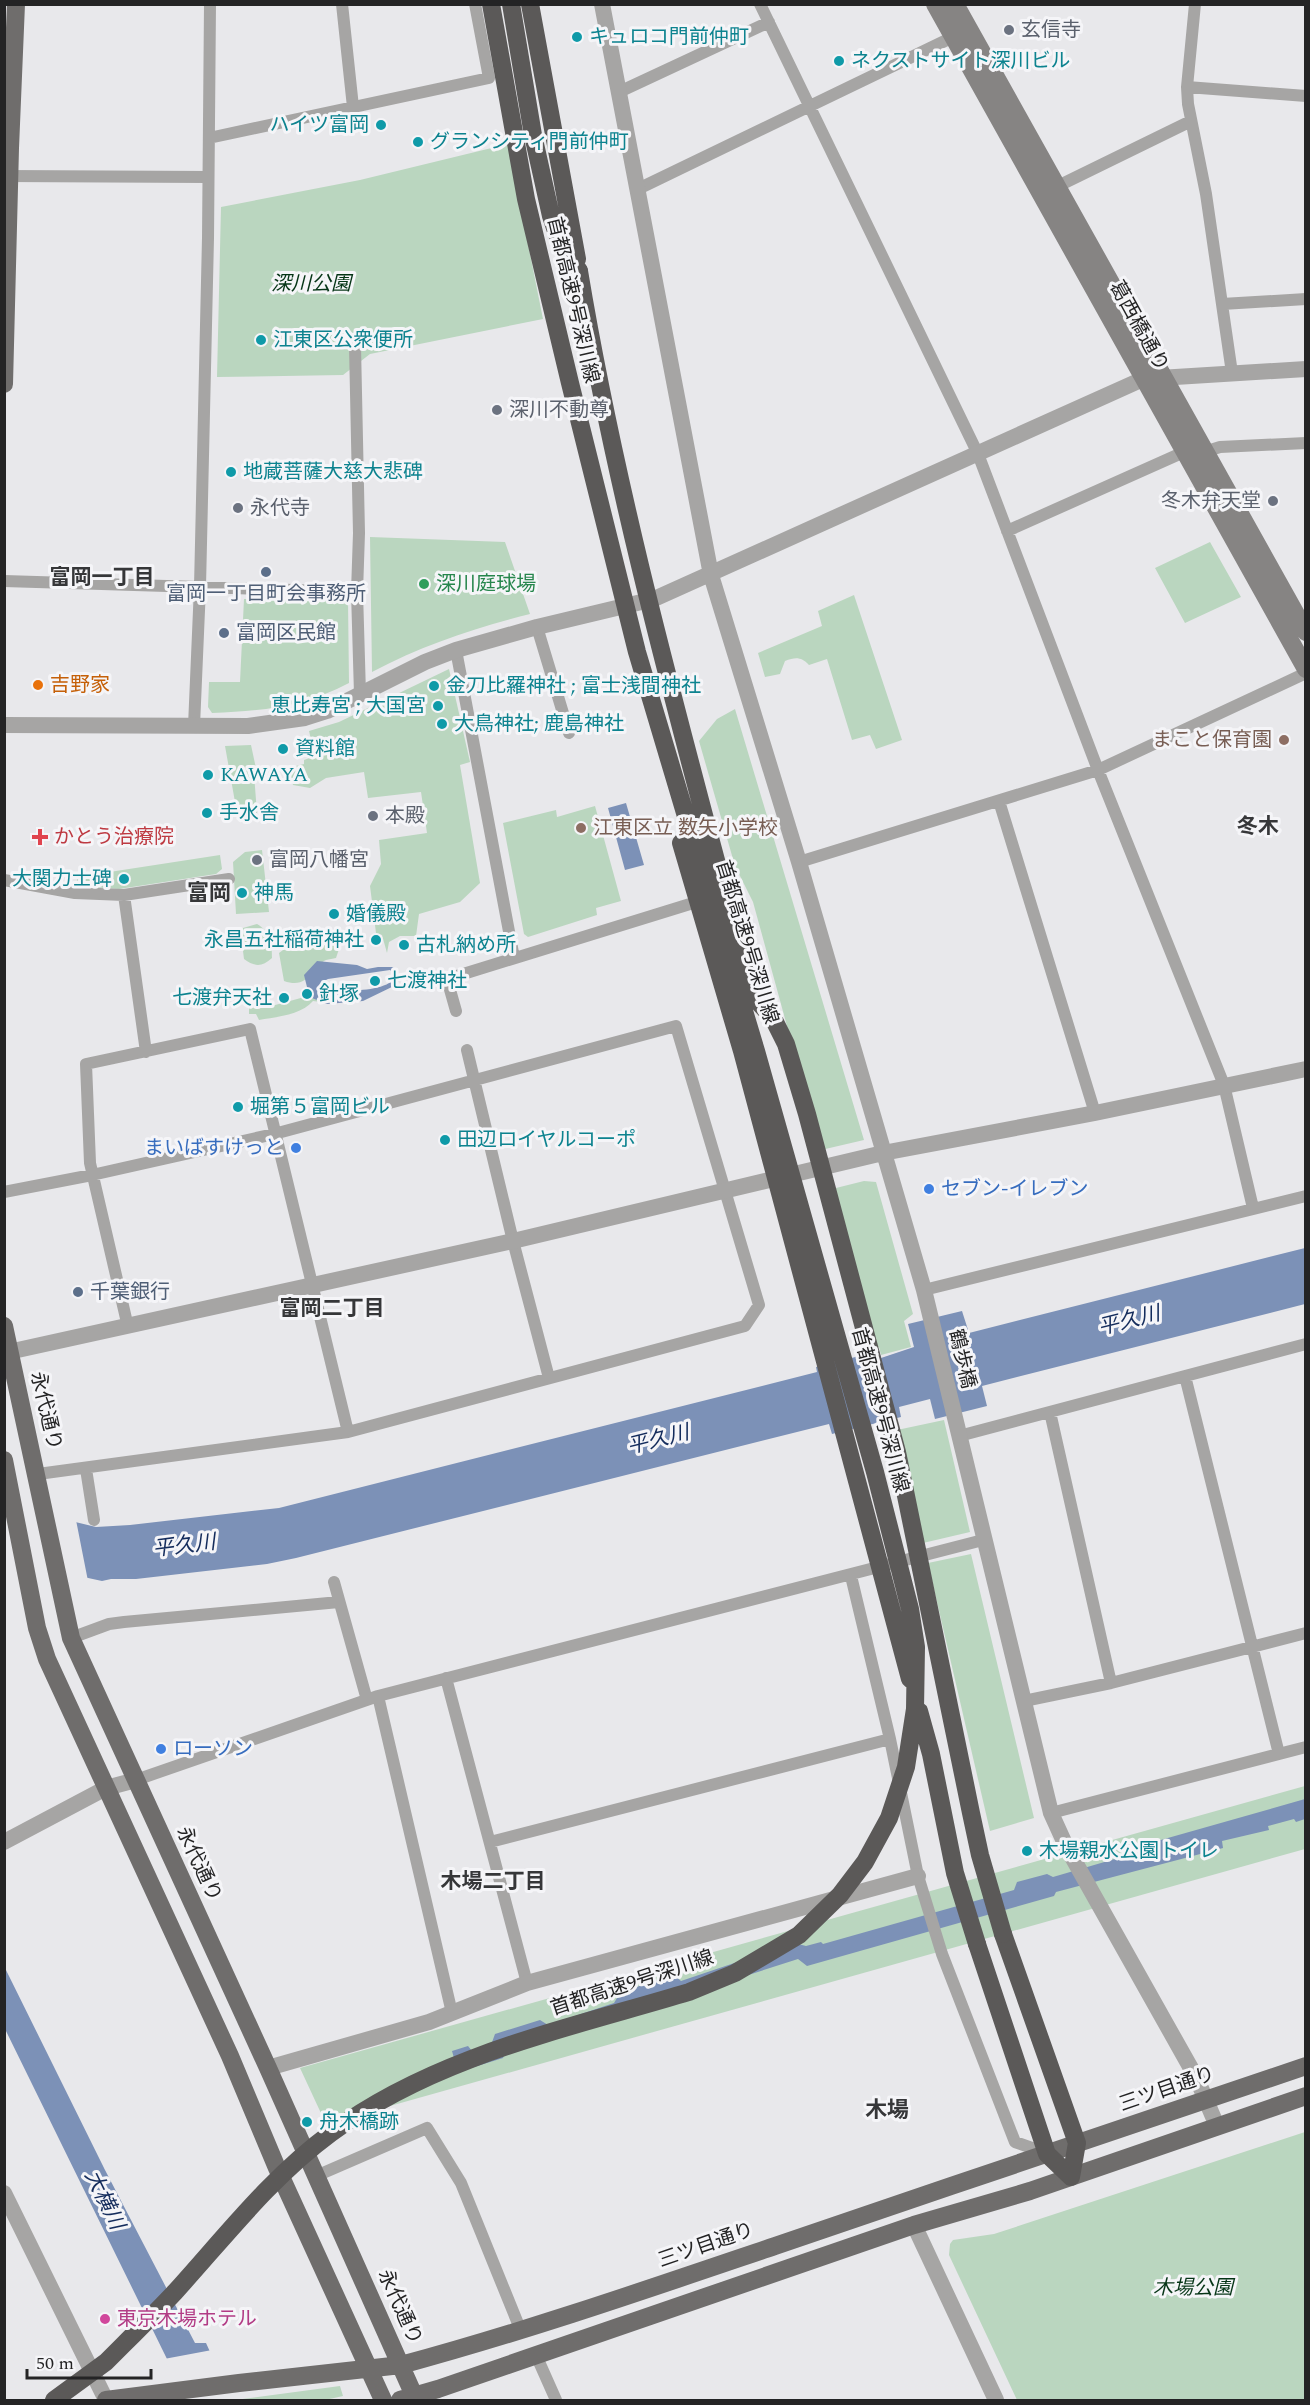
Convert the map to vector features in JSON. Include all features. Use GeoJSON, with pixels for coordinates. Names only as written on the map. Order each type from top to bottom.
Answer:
{"type":"FeatureCollection","features":[{"type":"Feature","properties":{"kind":"highway","name":"首都高速9号深川線"},"geometry":{"type":"LineString","coordinates":[[54,2400],[106,2362],[282,2175],[330,2134],[372,2105],[410,2084],[474,2058],[528,2039],[705,1986],[735,1973],[792,1939],[820,1916],[852,1880],[881,1836],[898,1794],[911,1748],[915,1709],[916,1647],[910,1609],[875,1472],[756,1051],[658,724],[581,428],[529,211],[491,4]]}},
{"type":"Feature","properties":{"kind":"highway"},"geometry":{"type":"LineString","coordinates":[[510,4],[533,135],[551,216],[559,240],[579,271]]}},
{"type":"Feature","properties":{"kind":"highway","name":"首都高速9号深川線"},"geometry":{"type":"LineString","coordinates":[[70,2400],[135,2338],[276,2183],[317,2146],[352,2120],[393,2095],[459,2065],[529,2040],[689,1994],[757,1963],[787,1945],[821,1917],[857,1875],[890,1819],[909,1767],[916,1730],[921,1654],[915,1606],[751,994],[618,474],[595,367],[530,4]]}},
{"type":"Feature","properties":{"kind":"highway"},"geometry":{"type":"LineString","coordinates":[[658,724],[663,777],[742,1051],[854,1464],[931,1754],[955,1873],[1047,2154],[1071,2177]]}},
{"type":"Feature","properties":{"kind":"highway"},"geometry":{"type":"LineString","coordinates":[[751,994],[773,1018],[786,1044],[807,1114],[897,1452],[973,1823],[1003,1934],[1077,2144],[1071,2177]]}},
{"type":"Feature","properties":{"kind":"main road"},"geometry":{"type":"LineString","coordinates":[[4,384],[7,176],[16,4]]}},
{"type":"Feature","properties":{"kind":"main road","name":"葛西橋通り"},"geometry":{"type":"LineString","coordinates":[[935,4],[1305,671]]}},
{"type":"Feature","properties":{"kind":"main road","name":"葛西橋通り"},"geometry":{"type":"LineString","coordinates":[[956,4],[1305,632]]}},
{"type":"Feature","properties":{"kind":"main road","name":"永代通り"},"geometry":{"type":"LineString","coordinates":[[4,1326],[7,1352],[38,1474],[71,1638],[401,2365],[410,2399]]}},
{"type":"Feature","properties":{"kind":"main road"},"geometry":{"type":"LineString","coordinates":[[4,1460],[37,1628],[47,1659],[230,2056],[277,2168],[383,2400]]}},
{"type":"Feature","properties":{"kind":"main road","name":"三ツ目通り"},"geometry":{"type":"LineString","coordinates":[[106,2400],[401,2365],[521,2331],[1305,2066]]}},
{"type":"Feature","properties":{"kind":"main road"},"geometry":{"type":"LineString","coordinates":[[410,2399],[914,2225],[1030,2191],[1305,2096]]}},
{"type":"Feature","properties":{"kind":"street"},"geometry":{"type":"LineString","coordinates":[[195,726],[200,587],[210,4]]}},
{"type":"Feature","properties":{"kind":"street"},"geometry":{"type":"LineString","coordinates":[[342,4],[352,107]]}},
{"type":"Feature","properties":{"kind":"street"},"geometry":{"type":"LineString","coordinates":[[209,138],[489,78],[475,4]]}},
{"type":"Feature","properties":{"kind":"street","name":"鶴歩橋"},"geometry":{"type":"LineString","coordinates":[[602,4],[711,574],[799,862],[924,1290],[1050,1813],[1066,1846],[1207,2099],[1216,2126]]}},
{"type":"Feature","properties":{"kind":"street"},"geometry":{"type":"LineString","coordinates":[[760,4],[978,454],[1098,770],[1224,1085],[1253,1208]]}},
{"type":"Feature","properties":{"kind":"street"},"geometry":{"type":"LineString","coordinates":[[1195,4],[1187,87],[1191,122],[1206,194],[1232,373]]}},
{"type":"Feature","properties":{"kind":"street"},"geometry":{"type":"LineString","coordinates":[[619,92],[769,22]]}},
{"type":"Feature","properties":{"kind":"street"},"geometry":{"type":"LineString","coordinates":[[638,189],[953,37]]}},
{"type":"Feature","properties":{"kind":"street"},"geometry":{"type":"LineString","coordinates":[[1187,87],[1305,96]]}},
{"type":"Feature","properties":{"kind":"street"},"geometry":{"type":"LineString","coordinates":[[1056,187],[1191,122]]}},
{"type":"Feature","properties":{"kind":"street"},"geometry":{"type":"LineString","coordinates":[[7,176],[208,177]]}},
{"type":"Feature","properties":{"kind":"street"},"geometry":{"type":"LineString","coordinates":[[1222,304],[1305,299]]}},
{"type":"Feature","properties":{"kind":"street"},"geometry":{"type":"LineString","coordinates":[[355,346],[360,694]]}},
{"type":"Feature","properties":{"kind":"street"},"geometry":{"type":"LineString","coordinates":[[4,725],[248,726],[279,723],[327,711],[425,662],[456,650],[537,627],[646,601],[1143,380],[1305,369]]}},
{"type":"Feature","properties":{"kind":"street"},"geometry":{"type":"LineString","coordinates":[[1204,452],[1220,447],[1305,443]]}},
{"type":"Feature","properties":{"kind":"street"},"geometry":{"type":"LineString","coordinates":[[1007,531],[1184,452]]}},
{"type":"Feature","properties":{"kind":"street"},"geometry":{"type":"LineString","coordinates":[[4,580],[357,592]]}},
{"type":"Feature","properties":{"kind":"street"},"geometry":{"type":"LineString","coordinates":[[537,627],[569,733]]}},
{"type":"Feature","properties":{"kind":"street"},"geometry":{"type":"LineString","coordinates":[[456,650],[514,958]]}},
{"type":"Feature","properties":{"kind":"street"},"geometry":{"type":"LineString","coordinates":[[799,862],[1098,770],[1305,671]]}},
{"type":"Feature","properties":{"kind":"street"},"geometry":{"type":"LineString","coordinates":[[999,801],[1095,1113]]}},
{"type":"Feature","properties":{"kind":"street"},"geometry":{"type":"LineString","coordinates":[[4,880],[75,893],[124,895],[229,879]]}},
{"type":"Feature","properties":{"kind":"street"},"geometry":{"type":"LineString","coordinates":[[124,895],[146,1052]]}},
{"type":"Feature","properties":{"kind":"street"},"geometry":{"type":"LineString","coordinates":[[456,1011],[447,979],[690,904]]}},
{"type":"Feature","properties":{"kind":"street"},"geometry":{"type":"LineString","coordinates":[[4,1192],[92,1175],[274,1134],[676,1026],[759,1305],[745,1326],[348,1432],[38,1474]]}},
{"type":"Feature","properties":{"kind":"street"},"geometry":{"type":"LineString","coordinates":[[128,1327],[92,1175],[86,1064],[250,1029],[348,1432]]}},
{"type":"Feature","properties":{"kind":"street"},"geometry":{"type":"LineString","coordinates":[[467,1050],[549,1378]]}},
{"type":"Feature","properties":{"kind":"street"},"geometry":{"type":"LineString","coordinates":[[7,1352],[312,1287],[726,1192],[883,1153],[1095,1113],[1305,1069]]}},
{"type":"Feature","properties":{"kind":"street"},"geometry":{"type":"LineString","coordinates":[[924,1290],[1305,1196]]}},
{"type":"Feature","properties":{"kind":"street"},"geometry":{"type":"LineString","coordinates":[[959,1436],[1305,1344]]}},
{"type":"Feature","properties":{"kind":"street"},"geometry":{"type":"LineString","coordinates":[[1185,1376],[1280,1754]]}},
{"type":"Feature","properties":{"kind":"street"},"geometry":{"type":"LineString","coordinates":[[1050,1412],[1112,1683]]}},
{"type":"Feature","properties":{"kind":"street"},"geometry":{"type":"LineString","coordinates":[[86,1469],[94,1520]]}},
{"type":"Feature","properties":{"kind":"street"},"geometry":{"type":"LineString","coordinates":[[4,1842],[106,1788],[136,1780],[373,1698],[983,1540]]}},
{"type":"Feature","properties":{"kind":"street"},"geometry":{"type":"LineString","coordinates":[[851,1576],[890,1739],[918,1876],[942,1954],[1015,2142],[1047,2154]]}},
{"type":"Feature","properties":{"kind":"street"},"geometry":{"type":"LineString","coordinates":[[334,1582],[373,1698],[452,2013]]}},
{"type":"Feature","properties":{"kind":"street"},"geometry":{"type":"LineString","coordinates":[[71,1638],[109,1624],[339,1602]]}},
{"type":"Feature","properties":{"kind":"street"},"geometry":{"type":"LineString","coordinates":[[1024,1701],[1112,1683],[1305,1633]]}},
{"type":"Feature","properties":{"kind":"street"},"geometry":{"type":"LineString","coordinates":[[446,1678],[527,1983]]}},
{"type":"Feature","properties":{"kind":"street"},"geometry":{"type":"LineString","coordinates":[[490,1842],[890,1739]]}},
{"type":"Feature","properties":{"kind":"street"},"geometry":{"type":"LineString","coordinates":[[1050,1813],[1305,1747]]}},
{"type":"Feature","properties":{"kind":"street"},"geometry":{"type":"LineString","coordinates":[[268,2068],[452,2013],[527,1983],[918,1876]]}},
{"type":"Feature","properties":{"kind":"street"},"geometry":{"type":"LineString","coordinates":[[316,2176],[427,2128],[461,2183],[521,2331]]}},
{"type":"Feature","properties":{"kind":"street"},"geometry":{"type":"LineString","coordinates":[[4,2193],[106,2400]]}},
{"type":"Feature","properties":{"kind":"street"},"geometry":{"type":"LineString","coordinates":[[914,2225],[996,2400]]}},
{"type":"Feature","properties":{"kind":"street"},"geometry":{"type":"LineString","coordinates":[[536,2355],[556,2400]]}},
{"type":"Feature","properties":{"kind":"green space","name":"深川公園"},"geometry":{"type":"Polygon","coordinates":[[[508,144],[543,319],[370,354],[343,375],[217,377],[221,207],[360,180],[508,144]]]}},
{"type":"Feature","properties":{"kind":"green space"},"geometry":{"type":"Polygon","coordinates":[[[370,537],[505,542],[530,614],[449,638],[372,672],[370,537]]]}},
{"type":"Feature","properties":{"kind":"green space"},"geometry":{"type":"Polygon","coordinates":[[[1210,542],[1241,597],[1185,623],[1155,568],[1210,542]]]}},
{"type":"Feature","properties":{"kind":"green space"},"geometry":{"type":"Polygon","coordinates":[[[854,595],[902,740],[876,749],[870,735],[852,740],[827,659],[809,665],[795,658],[785,661],[780,674],[765,677],[758,653],[822,626],[818,611],[854,595]]]}},
{"type":"Feature","properties":{"kind":"green space"},"geometry":{"type":"Polygon","coordinates":[[[244,599],[348,601],[349,683],[299,703],[248,711],[212,713],[208,707],[209,682],[240,682],[244,599]]]}},
{"type":"Feature","properties":{"kind":"green space"},"geometry":{"type":"Polygon","coordinates":[[[449,669],[470,762],[460,765],[480,883],[460,902],[419,914],[416,936],[400,936],[389,942],[387,953],[382,935],[376,933],[370,886],[381,864],[379,840],[427,833],[421,792],[368,798],[364,772],[326,778],[310,788],[293,785],[288,768],[304,764],[304,760],[315,756],[309,731],[339,722],[449,669]]]}},
{"type":"Feature","properties":{"kind":"green space"},"geometry":{"type":"Polygon","coordinates":[[[735,709],[864,1140],[821,1150],[753,902],[735,866],[699,741],[717,719],[735,709]]]}},
{"type":"Feature","properties":{"kind":"green space"},"geometry":{"type":"Polygon","coordinates":[[[251,745],[257,773],[254,774],[257,813],[251,816],[237,813],[225,746],[251,745]]]}},
{"type":"Feature","properties":{"kind":"green space"},"geometry":{"type":"Polygon","coordinates":[[[595,806],[621,901],[596,908],[597,915],[528,937],[524,934],[503,823],[556,810],[557,817],[595,806]]]}},
{"type":"Feature","properties":{"kind":"green space"},"geometry":{"type":"Polygon","coordinates":[[[262,850],[269,912],[236,914],[233,862],[245,852],[262,850]]]}},
{"type":"Feature","properties":{"kind":"green space"},"geometry":{"type":"Polygon","coordinates":[[[220,855],[222,869],[216,874],[119,889],[78,886],[77,877],[220,855]]]}},
{"type":"Feature","properties":{"kind":"green space"},"geometry":{"type":"Polygon","coordinates":[[[257,924],[268,935],[272,953],[272,958],[258,965],[244,959],[241,935],[243,928],[257,924]]]}},
{"type":"Feature","properties":{"kind":"green space"},"geometry":{"type":"Polygon","coordinates":[[[338,937],[339,949],[336,958],[321,963],[305,980],[293,983],[284,981],[279,953],[298,939],[338,937]]]}},
{"type":"Feature","properties":{"kind":"green space"},"geometry":{"type":"Polygon","coordinates":[[[319,993],[321,1002],[313,1001],[308,1006],[288,1015],[259,1020],[256,1014],[249,1014],[249,1008],[268,1007],[319,993]]]}},
{"type":"Feature","properties":{"kind":"green space"},"geometry":{"type":"Polygon","coordinates":[[[864,1181],[876,1182],[913,1314],[904,1321],[911,1347],[881,1355],[879,1347],[875,1348],[832,1189],[864,1181]]]}},
{"type":"Feature","properties":{"kind":"green space"},"geometry":{"type":"Polygon","coordinates":[[[944,1420],[970,1532],[923,1543],[897,1430],[944,1420]]]}},
{"type":"Feature","properties":{"kind":"green space"},"geometry":{"type":"Polygon","coordinates":[[[971,1554],[1034,1818],[990,1831],[928,1563],[971,1554]]]}},
{"type":"Feature","properties":{"kind":"green space"},"geometry":{"type":"Polygon","coordinates":[[[1305,1786],[1305,1849],[326,2124],[300,2068],[1305,1786]]]}},
{"type":"Feature","properties":{"kind":"green space","name":"木場公園"},"geometry":{"type":"Polygon","coordinates":[[[1305,2132],[1305,2400],[1017,2400],[949,2255],[950,2244],[953,2240],[994,2234],[1305,2132]]]}},
{"type":"Feature","properties":{"kind":"green space"},"geometry":{"type":"Polygon","coordinates":[[[340,2386],[343,2396],[325,2400],[235,2400],[340,2386]]]}},
{"type":"Feature","properties":{"kind":"water"},"geometry":{"type":"Polygon","coordinates":[[[626,803],[644,865],[625,870],[608,808],[626,803]]]}},
{"type":"Feature","properties":{"kind":"water"},"geometry":{"type":"Polygon","coordinates":[[[317,961],[357,965],[367,969],[392,967],[397,970],[399,980],[396,985],[363,1001],[327,1004],[312,998],[304,975],[317,961]],[[390,970],[328,979],[322,982],[323,990],[372,989],[389,983],[395,978],[394,973],[390,970]]]}},
{"type":"Feature","properties":{"kind":"water","name":"平久川"},"geometry":{"type":"Polygon","coordinates":[[[1305,1248],[1305,1304],[982,1386],[987,1406],[935,1419],[930,1399],[899,1407],[901,1417],[832,1434],[829,1424],[267,1564],[102,1581],[5,1560],[5,1505],[96,1527],[279,1508],[817,1372],[816,1367],[879,1351],[881,1358],[914,1347],[908,1324],[962,1311],[969,1333],[1305,1248]]]}},
{"type":"Feature","properties":{"kind":"water"},"geometry":{"type":"Polygon","coordinates":[[[1305,1799],[1305,1819],[1296,1822],[1294,1819],[1268,1826],[1269,1830],[1222,1841],[1223,1848],[1056,1892],[1054,1896],[807,1966],[798,1959],[677,1998],[507,2048],[503,2058],[458,2072],[452,2051],[468,2046],[472,2051],[491,2045],[495,2034],[540,2020],[548,2025],[614,2003],[620,1993],[673,1974],[681,1981],[794,1943],[806,1946],[821,1942],[823,1944],[1014,1890],[1017,1882],[1047,1874],[1053,1877],[1125,1856],[1129,1849],[1305,1799]]]}},
{"type":"Feature","properties":{"kind":"water","name":"大横川"},"geometry":{"type":"Polygon","coordinates":[[[4,1966],[105,2170],[195,2343],[206,2343],[232,2400],[167,2359],[5,2029],[4,1966]]]}},
{"type":"Feature","properties":{"kind":"pier"},"geometry":{"type":"Polygon","coordinates":[[[4,1502],[76,1520],[88,1581],[4,1563],[4,1502]]]}},
{"type":"Feature","properties":{"kind":"pier"},"geometry":{"type":"Polygon","coordinates":[[[212,2350],[235,2400],[182,2400],[164,2359],[212,2350]]]}},
{"type":"Feature","properties":{"kind":"place","name":"玄信寺"},"geometry":{"type":"Point","coordinates":[1009,30]}},
{"type":"Feature","properties":{"kind":"place","name":"キュロコ門前仲町"},"geometry":{"type":"Point","coordinates":[577,37]}},
{"type":"Feature","properties":{"kind":"place","name":"ネクストサイト深川ビル"},"geometry":{"type":"Point","coordinates":[839,61]}},
{"type":"Feature","properties":{"kind":"place","name":"ハイツ富岡"},"geometry":{"type":"Point","coordinates":[381,125]}},
{"type":"Feature","properties":{"kind":"place","name":"グランシティ門前仲町"},"geometry":{"type":"Point","coordinates":[418,142]}},
{"type":"Feature","properties":{"kind":"place","name":"江東区公衆便所"},"geometry":{"type":"Point","coordinates":[261,340]}},
{"type":"Feature","properties":{"kind":"place","name":"深川不動尊"},"geometry":{"type":"Point","coordinates":[497,410]}},
{"type":"Feature","properties":{"kind":"place","name":"地蔵菩薩大慈大悲碑"},"geometry":{"type":"Point","coordinates":[231,472]}},
{"type":"Feature","properties":{"kind":"place","name":"冬木弁天堂"},"geometry":{"type":"Point","coordinates":[1273,501]}},
{"type":"Feature","properties":{"kind":"place","name":"永代寺"},"geometry":{"type":"Point","coordinates":[238,508]}},
{"type":"Feature","properties":{"kind":"place","name":"富岡一丁目町会事務所"},"geometry":{"type":"Point","coordinates":[266,572]}},
{"type":"Feature","properties":{"kind":"place","name":"深川庭球場"},"geometry":{"type":"Point","coordinates":[424,584]}},
{"type":"Feature","properties":{"kind":"place","name":"富岡区民館"},"geometry":{"type":"Point","coordinates":[224,633]}},
{"type":"Feature","properties":{"kind":"place","name":"吉野家"},"geometry":{"type":"Point","coordinates":[38,685]}},
{"type":"Feature","properties":{"kind":"place","name":"金刀比羅神社 ; 富士浅間神社"},"geometry":{"type":"Point","coordinates":[434,686]}},
{"type":"Feature","properties":{"kind":"place","name":"恵比寿宮 ; 大国宮"},"geometry":{"type":"Point","coordinates":[438,706]}},
{"type":"Feature","properties":{"kind":"place","name":"大鳥神社; 鹿島神社"},"geometry":{"type":"Point","coordinates":[442,724]}},
{"type":"Feature","properties":{"kind":"place","name":"まこと保育園"},"geometry":{"type":"Point","coordinates":[1284,740]}},
{"type":"Feature","properties":{"kind":"place","name":"資料館"},"geometry":{"type":"Point","coordinates":[283,749]}},
{"type":"Feature","properties":{"kind":"place","name":"KAWAYA"},"geometry":{"type":"Point","coordinates":[208,775]}},
{"type":"Feature","properties":{"kind":"place","name":"手水舎"},"geometry":{"type":"Point","coordinates":[207,813]}},
{"type":"Feature","properties":{"kind":"place","name":"本殿"},"geometry":{"type":"Point","coordinates":[373,816]}},
{"type":"Feature","properties":{"kind":"place","name":"江東区立 数矢小学校"},"geometry":{"type":"Point","coordinates":[581,828]}},
{"type":"Feature","properties":{"kind":"place","name":"かとう治療院"},"geometry":{"type":"Point","coordinates":[40,837]}},
{"type":"Feature","properties":{"kind":"place","name":"富岡八幡宮"},"geometry":{"type":"Point","coordinates":[257,860]}},
{"type":"Feature","properties":{"kind":"place","name":"大関力士碑"},"geometry":{"type":"Point","coordinates":[124,879]}},
{"type":"Feature","properties":{"kind":"place","name":"神馬"},"geometry":{"type":"Point","coordinates":[242,893]}},
{"type":"Feature","properties":{"kind":"place","name":"婚儀殿"},"geometry":{"type":"Point","coordinates":[334,914]}},
{"type":"Feature","properties":{"kind":"place","name":"永昌五社稲荷神社"},"geometry":{"type":"Point","coordinates":[376,940]}},
{"type":"Feature","properties":{"kind":"place","name":"古札納め所"},"geometry":{"type":"Point","coordinates":[404,945]}},
{"type":"Feature","properties":{"kind":"place","name":"七渡神社"},"geometry":{"type":"Point","coordinates":[375,981]}},
{"type":"Feature","properties":{"kind":"place","name":"針塚"},"geometry":{"type":"Point","coordinates":[307,994]}},
{"type":"Feature","properties":{"kind":"place","name":"七渡弁天社"},"geometry":{"type":"Point","coordinates":[284,998]}},
{"type":"Feature","properties":{"kind":"place","name":"堀第５富岡ビル"},"geometry":{"type":"Point","coordinates":[238,1107]}},
{"type":"Feature","properties":{"kind":"place","name":"田辺ロイヤルコーポ"},"geometry":{"type":"Point","coordinates":[445,1140]}},
{"type":"Feature","properties":{"kind":"place","name":"まいばすけっと"},"geometry":{"type":"Point","coordinates":[296,1148]}},
{"type":"Feature","properties":{"kind":"place","name":"セブン-イレブン"},"geometry":{"type":"Point","coordinates":[929,1189]}},
{"type":"Feature","properties":{"kind":"place","name":"千葉銀行"},"geometry":{"type":"Point","coordinates":[78,1292]}},
{"type":"Feature","properties":{"kind":"place","name":"ローソン"},"geometry":{"type":"Point","coordinates":[161,1749]}},
{"type":"Feature","properties":{"kind":"place","name":"木場親水公園トイレ"},"geometry":{"type":"Point","coordinates":[1027,1851]}},
{"type":"Feature","properties":{"kind":"place","name":"舟木橋跡"},"geometry":{"type":"Point","coordinates":[307,2122]}},
{"type":"Feature","properties":{"kind":"place","name":"東京木場ホテル"},"geometry":{"type":"Point","coordinates":[105,2319]}},
{"type":"Feature","properties":{"kind":"district","name":"富岡一丁目"},"geometry":{"type":"Point","coordinates":[102,578]}},
{"type":"Feature","properties":{"kind":"district","name":"冬木"},"geometry":{"type":"Point","coordinates":[1258,827]}},
{"type":"Feature","properties":{"kind":"district","name":"富岡"},"geometry":{"type":"Point","coordinates":[209,893]}},
{"type":"Feature","properties":{"kind":"district","name":"富岡二丁目"},"geometry":{"type":"Point","coordinates":[332,1309]}},
{"type":"Feature","properties":{"kind":"district","name":"木場二丁目"},"geometry":{"type":"Point","coordinates":[493,1882]}},
{"type":"Feature","properties":{"kind":"district","name":"木場"},"geometry":{"type":"Point","coordinates":[887,2110]}}]}
